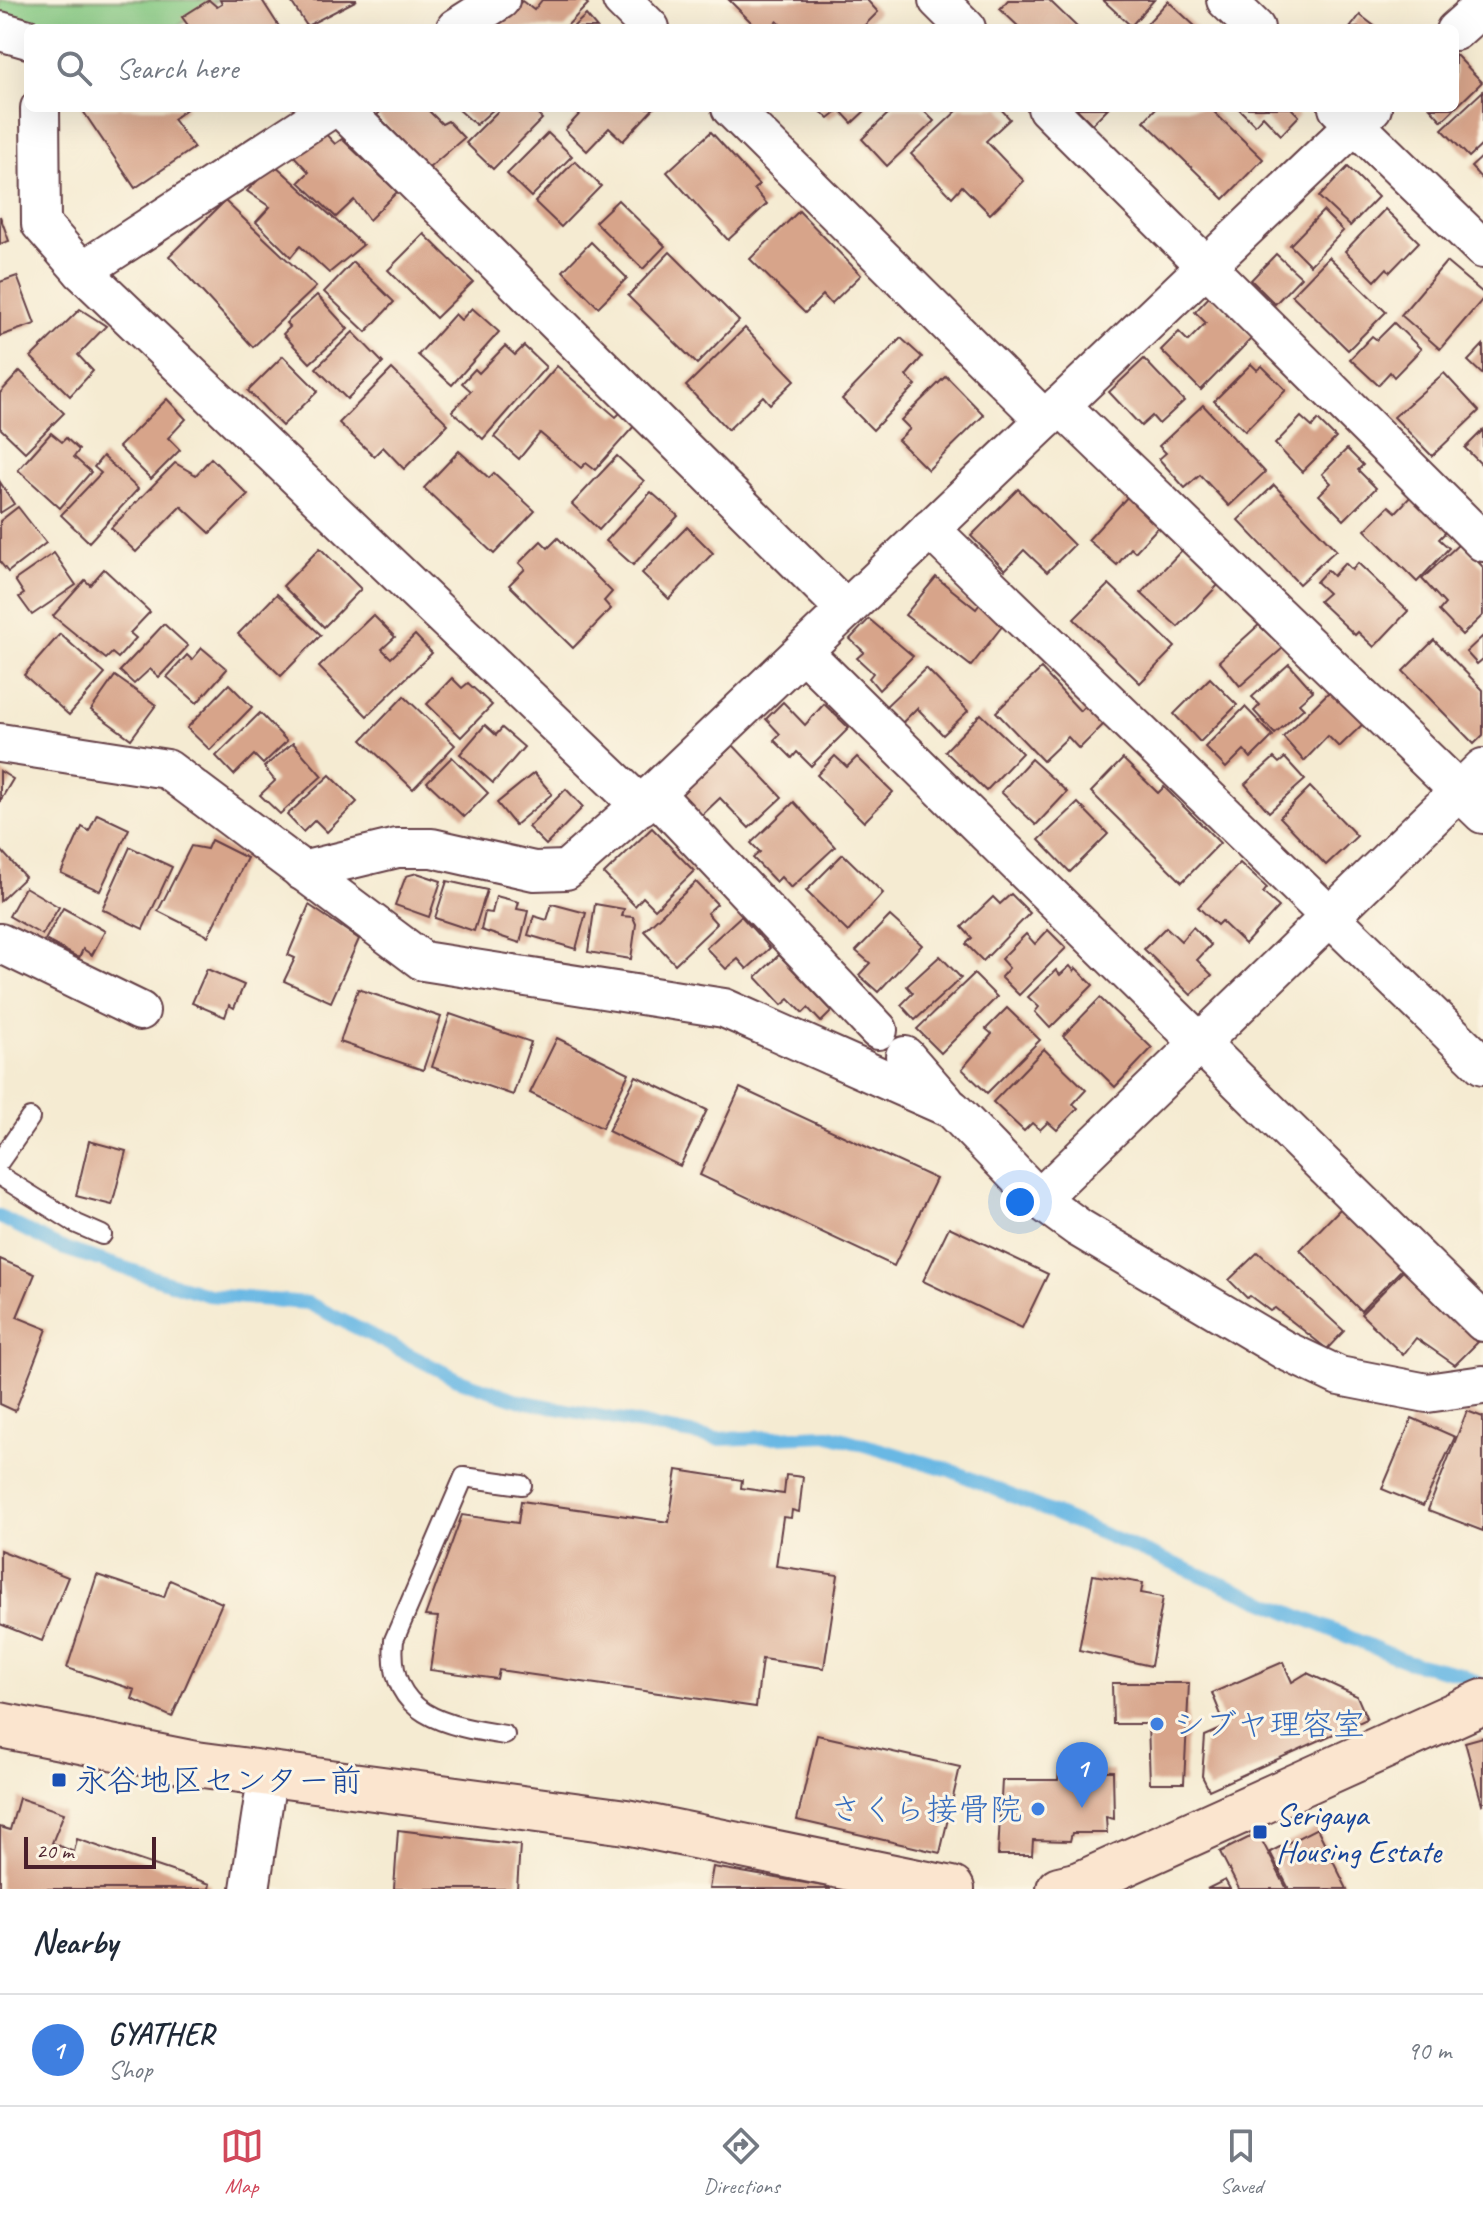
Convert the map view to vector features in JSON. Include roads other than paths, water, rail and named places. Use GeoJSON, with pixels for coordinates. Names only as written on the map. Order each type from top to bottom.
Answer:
{"type":"FeatureCollection","features":[{"type":"Feature","properties":{"kind":"street"},"geometry":{"type":"LineString","coordinates":[[462,24],[500,0]]}},
{"type":"Feature","properties":{"kind":"street"},"geometry":{"type":"LineString","coordinates":[[622,0],[646,24]]}},
{"type":"Feature","properties":{"kind":"street"},"geometry":{"type":"LineString","coordinates":[[938,0],[962,24]]}},
{"type":"Feature","properties":{"kind":"street"},"geometry":{"type":"LineString","coordinates":[[1226,0],[1251,24]]}},
{"type":"Feature","properties":{"kind":"street"},"geometry":{"type":"LineString","coordinates":[[1459,27],[1483,6]]}},
{"type":"Feature","properties":{"kind":"street"},"geometry":{"type":"LineString","coordinates":[[0,31],[24,38]]}},
{"type":"Feature","properties":{"kind":"street"},"geometry":{"type":"LineString","coordinates":[[40,112],[41,224],[82,271],[648,799],[892,1043],[1039,1199],[1079,1228],[1284,1350],[1339,1376],[1427,1393],[1483,1385]]}},
{"type":"Feature","properties":{"kind":"street"},"geometry":{"type":"LineString","coordinates":[[82,271],[326,112]]}},
{"type":"Feature","properties":{"kind":"street"},"geometry":{"type":"LineString","coordinates":[[345,112],[846,610]]}},
{"type":"Feature","properties":{"kind":"street"},"geometry":{"type":"LineString","coordinates":[[735,112],[1053,413],[1475,791],[1330,916],[1039,1199]]}},
{"type":"Feature","properties":{"kind":"street"},"geometry":{"type":"LineString","coordinates":[[1051,112],[1483,542]]}},
{"type":"Feature","properties":{"kind":"street"},"geometry":{"type":"LineString","coordinates":[[302,871],[397,848],[432,848],[534,871],[566,870],[648,799],[1053,413],[1206,265],[1355,113],[1483,249]]}},
{"type":"Feature","properties":{"kind":"street"},"geometry":{"type":"LineString","coordinates":[[930,529],[1483,1065]]}},
{"type":"Feature","properties":{"kind":"street"},"geometry":{"type":"LineString","coordinates":[[803,652],[1483,1322]]}},
{"type":"Feature","properties":{"kind":"street"},"geometry":{"type":"LineString","coordinates":[[0,743],[167,769],[423,961],[724,1008],[952,1109]]}},
{"type":"Feature","properties":{"kind":"street"},"geometry":{"type":"LineString","coordinates":[[0,943],[140,1011]]}},
{"type":"Feature","properties":{"kind":"street"},"geometry":{"type":"LineString","coordinates":[[1059,1889],[1080,1884],[1467,1710]]}},
{"type":"Feature","properties":{"kind":"street"},"geometry":{"type":"LineString","coordinates":[[0,1725],[196,1764],[626,1822],[952,1889]]}},
{"type":"Feature","properties":{"kind":"street"},"geometry":{"type":"LineString","coordinates":[[250,1889],[268,1772]]}},
{"type":"Feature","properties":{"kind":"lane"},"geometry":{"type":"LineString","coordinates":[[0,1161],[30,1118]]}},
{"type":"Feature","properties":{"kind":"lane"},"geometry":{"type":"LineString","coordinates":[[0,1176],[77,1224],[102,1235]]}},
{"type":"Feature","properties":{"kind":"lane"},"geometry":{"type":"LineString","coordinates":[[505,1735],[440,1721],[423,1712],[401,1688],[392,1654],[394,1640],[464,1477],[522,1485]]}},
{"type":"Feature","properties":{"kind":"waterway"},"geometry":{"type":"LineString","coordinates":[[0,1217],[59,1247],[208,1295],[308,1303],[457,1379],[521,1401],[717,1439],[830,1435],[950,1470],[1406,1661],[1461,1674],[1483,1686]]}},
{"type":"Feature","properties":{"kind":"place","name":"シブヤ理容室"},"geometry":{"type":"Point","coordinates":[1157,1724]}},
{"type":"Feature","properties":{"kind":"place","name":"永谷地区センター前"},"geometry":{"type":"Point","coordinates":[59,1780]}},
{"type":"Feature","properties":{"kind":"place","name":"GYATHER"},"geometry":{"type":"Point","coordinates":[1082,1808]}},
{"type":"Feature","properties":{"kind":"place","name":"さくら接骨院"},"geometry":{"type":"Point","coordinates":[1038,1809]}},
{"type":"Feature","properties":{"kind":"place","name":"Serigaya Housing Estate"},"geometry":{"type":"Point","coordinates":[1260,1832]}}]}
